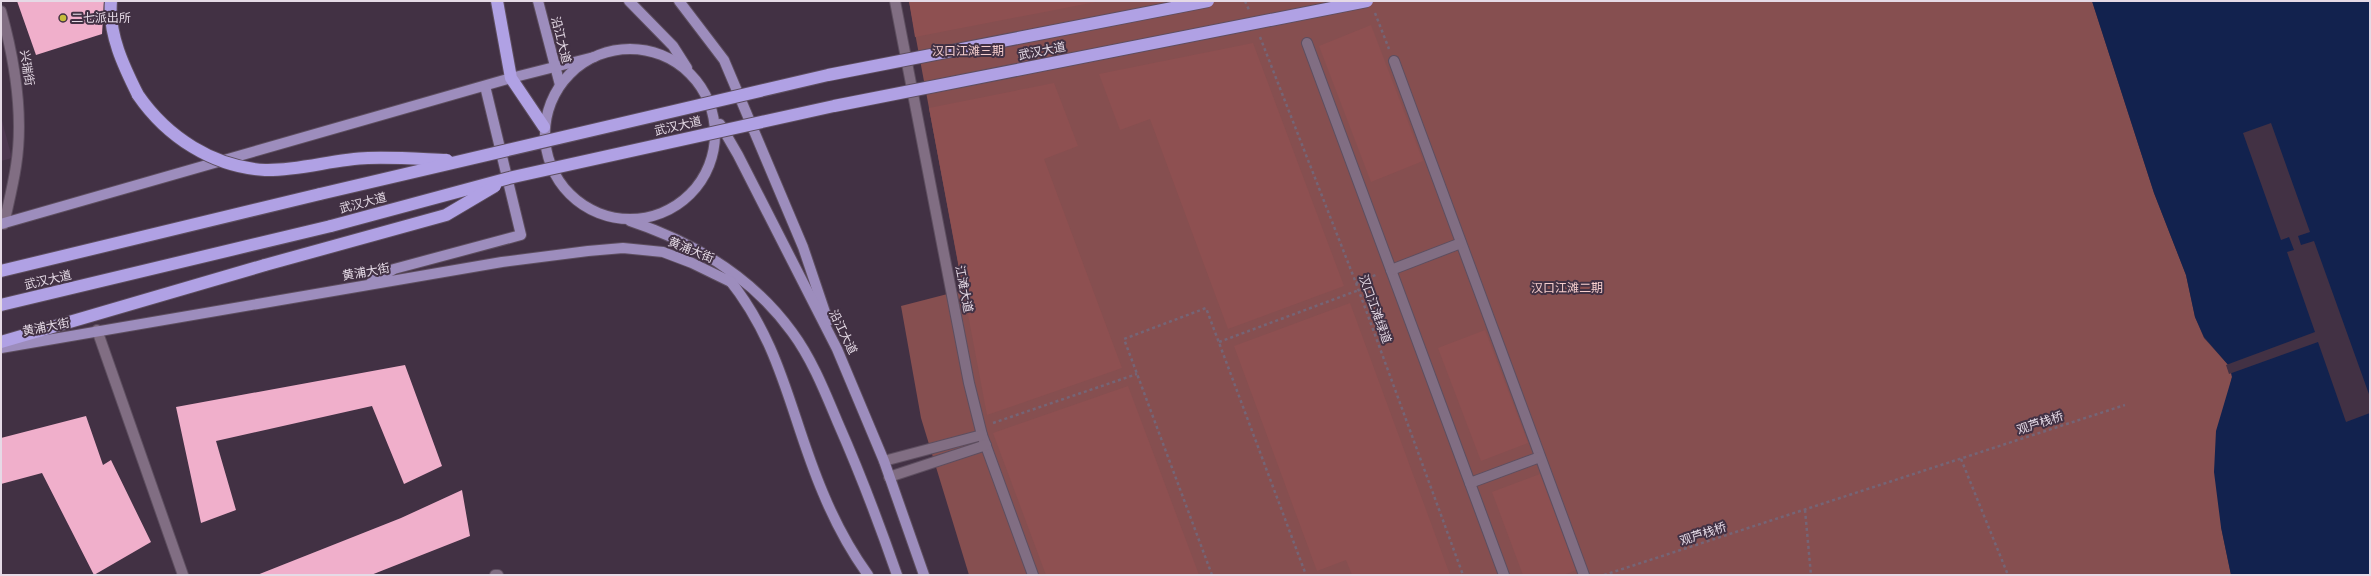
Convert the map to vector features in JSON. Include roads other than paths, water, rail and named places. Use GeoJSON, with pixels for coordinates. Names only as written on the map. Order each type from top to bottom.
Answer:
{"type":"FeatureCollection","features":[{"type":"Feature","properties":{"kind":"highway"},"geometry":{"type":"LineString","coordinates":[[112,1],[117,45],[125,69],[138,95],[166,129],[183,142],[208,156],[232,164],[265,170],[367,158],[466,160]]}},
{"type":"Feature","properties":{"kind":"highway"},"geometry":{"type":"LineString","coordinates":[[496,1],[511,78],[544,127]]}},
{"type":"Feature","properties":{"kind":"highway","name":"武汉大道"},"geometry":{"type":"LineString","coordinates":[[1,271],[466,160],[828,76],[1208,1]]}},
{"type":"Feature","properties":{"kind":"highway","name":"武汉大道"},"geometry":{"type":"LineString","coordinates":[[1,305],[330,226],[509,178],[834,106],[1370,4]]}},
{"type":"Feature","properties":{"kind":"highway"},"geometry":{"type":"LineString","coordinates":[[1,342],[446,215],[509,178]]}},
{"type":"Feature","properties":{"kind":"main road","name":"沿江大道"},"geometry":{"type":"LineString","coordinates":[[538,1],[560,85]]}},
{"type":"Feature","properties":{"kind":"main road"},"geometry":{"type":"LineString","coordinates":[[622,219],[637,219],[666,211],[690,194],[700,182],[712,156],[715,126],[712,111],[700,84],[690,73],[673,46],[629,1]]}},
{"type":"Feature","properties":{"kind":"main road"},"geometry":{"type":"LineString","coordinates":[[679,1],[724,60],[803,247],[837,349]]}},
{"type":"Feature","properties":{"kind":"main road"},"geometry":{"type":"LineString","coordinates":[[2,224],[511,78],[622,49],[652,51],[666,56],[690,73]]}},
{"type":"Feature","properties":{"kind":"main road"},"geometry":{"type":"LineString","coordinates":[[594,56],[569,74],[560,85],[550,105],[544,127],[546,149],[552,170],[569,194],[594,212],[622,219],[688,244],[710,256],[766,303],[797,340],[829,402],[865,485],[897,575]]}},
{"type":"Feature","properties":{"kind":"main road"},"geometry":{"type":"LineString","coordinates":[[365,285],[394,269],[521,235],[485,86]]}},
{"type":"Feature","properties":{"kind":"main road","name":"沿江大道"},"geometry":{"type":"LineString","coordinates":[[712,111],[738,155],[837,349],[884,461],[924,575]]}},
{"type":"Feature","properties":{"kind":"main road","name":"黄浦大街"},"geometry":{"type":"LineString","coordinates":[[1,348],[97,330],[502,262],[623,248],[663,252],[692,263],[731,282]]}},
{"type":"Feature","properties":{"kind":"main road"},"geometry":{"type":"LineString","coordinates":[[710,256],[731,282],[757,321],[771,347],[782,373],[822,492],[845,540],[868,575]]}},
{"type":"Feature","properties":{"kind":"street","name":"江滩大道"},"geometry":{"type":"LineString","coordinates":[[895,1],[969,383],[981,431],[1033,575]]}},
{"type":"Feature","properties":{"kind":"street","name":"兴瑞街"},"geometry":{"type":"LineString","coordinates":[[1,11],[12,53],[18,91],[19,122],[16,166],[2,224]]}},
{"type":"Feature","properties":{"kind":"street"},"geometry":{"type":"LineString","coordinates":[[1307,43],[1504,575]]}},
{"type":"Feature","properties":{"kind":"street"},"geometry":{"type":"LineString","coordinates":[[1394,61],[1584,575]]}},
{"type":"Feature","properties":{"kind":"street"},"geometry":{"type":"LineString","coordinates":[[1391,270],[1461,243]]}},
{"type":"Feature","properties":{"kind":"street"},"geometry":{"type":"LineString","coordinates":[[97,330],[183,575]]}},
{"type":"Feature","properties":{"kind":"street"},"geometry":{"type":"LineString","coordinates":[[884,461],[981,431]]}},
{"type":"Feature","properties":{"kind":"street"},"geometry":{"type":"LineString","coordinates":[[889,477],[986,445]]}},
{"type":"Feature","properties":{"kind":"street"},"geometry":{"type":"LineString","coordinates":[[1470,483],[1540,457]]}},
{"type":"Feature","properties":{"kind":"water"},"geometry":{"type":"Polygon","coordinates":[[[2092,1],[2370,1],[2370,575],[2231,575],[2221,527],[2214,472],[2216,431],[2232,377],[2230,367],[2204,337],[2195,317],[2186,275],[2154,193],[2092,1]]]}},
{"type":"Feature","properties":{"kind":"place","name":"二七派出所"},"geometry":{"type":"Point","coordinates":[63,18]}},
{"type":"Feature","properties":{"kind":"park label","name":"汉口江滩三期"},"geometry":{"type":"Point","coordinates":[968,51]}},
{"type":"Feature","properties":{"kind":"park label","name":"汉口江滩二期"},"geometry":{"type":"Point","coordinates":[1567,288]}}]}
